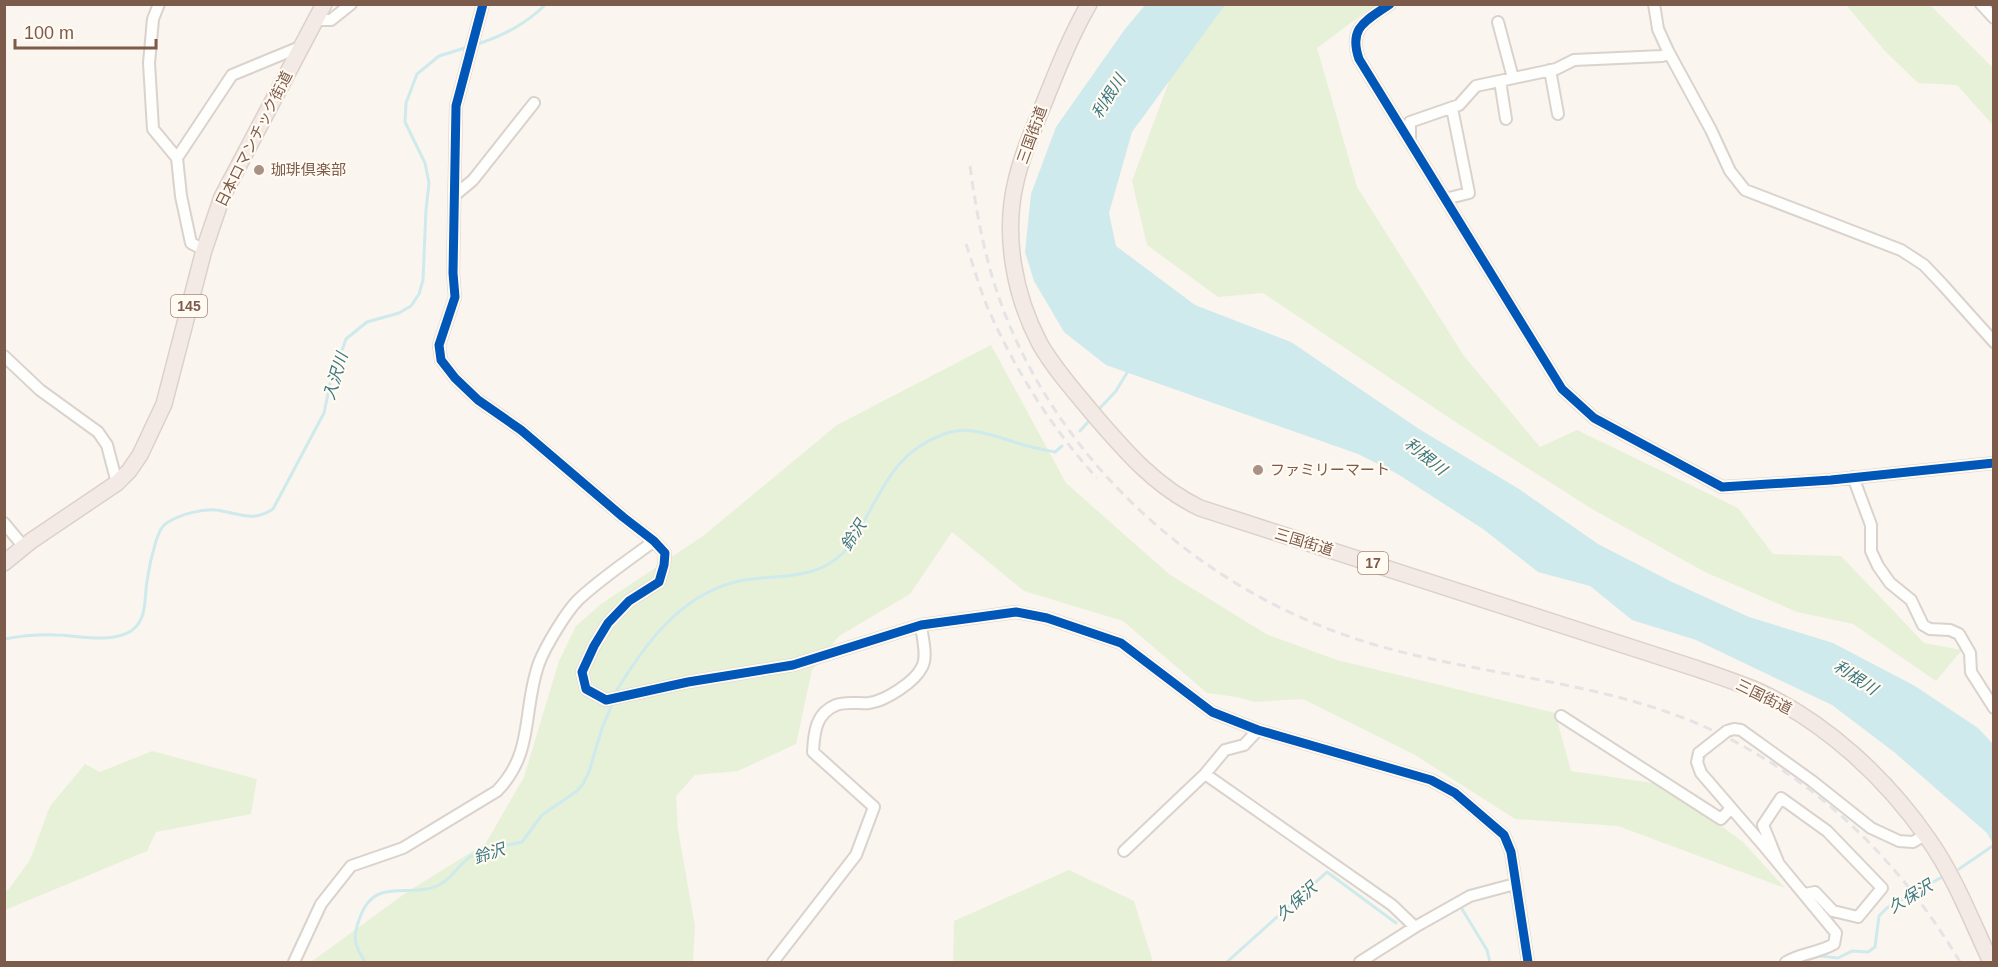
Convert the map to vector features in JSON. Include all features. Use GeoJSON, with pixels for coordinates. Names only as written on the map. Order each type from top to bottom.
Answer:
{"type":"FeatureCollection","features":[{"type":"Feature","properties":{"kind":"highway","name":"日本ロマンチック街道"},"geometry":{"type":"LineString","coordinates":[[4,563],[117,483],[140,455],[164,404],[204,250],[222,197],[324,4]]}},
{"type":"Feature","properties":{"kind":"highway","name":"三国街道"},"geometry":{"type":"LineString","coordinates":[[1089,4],[1066,50],[1022,159],[1016,182],[1010,231],[1013,260],[1030,324],[1041,345],[1071,387],[1121,447],[1166,489],[1216,514],[1698,669],[1758,691],[1804,718],[1850,753],[1890,791],[1926,835],[1953,880],[1991,963]]}},
{"type":"Feature","properties":{"kind":"street"},"geometry":{"type":"LineString","coordinates":[[159,4],[153,19],[149,63],[153,129],[177,158],[181,196],[191,243],[204,250]]}},
{"type":"Feature","properties":{"kind":"street"},"geometry":{"type":"LineString","coordinates":[[316,20],[331,20],[351,4]]}},
{"type":"Feature","properties":{"kind":"street"},"geometry":{"type":"LineString","coordinates":[[483,4],[456,105],[453,273],[455,297],[439,345],[441,360],[455,378],[478,400],[521,430],[623,518],[654,540],[665,553],[659,582],[628,601],[608,623],[594,645],[582,672],[586,688],[606,700],[688,682],[793,665],[921,625],[1017,612],[1047,618],[1121,643],[1212,712],[1258,730],[1431,780],[1455,792],[1504,836],[1511,852],[1528,963]]}},
{"type":"Feature","properties":{"kind":"street"},"geometry":{"type":"LineString","coordinates":[[1390,4],[1359,28],[1355,36],[1359,59],[1562,389],[1594,418],[1722,487],[1994,463]]}},
{"type":"Feature","properties":{"kind":"street"},"geometry":{"type":"LineString","coordinates":[[1654,4],[1658,29],[1669,54],[1701,111],[1730,171],[1745,190],[1901,250],[1924,266],[1994,342]]}},
{"type":"Feature","properties":{"kind":"street"},"geometry":{"type":"LineString","coordinates":[[1981,4],[1994,18]]}},
{"type":"Feature","properties":{"kind":"street"},"geometry":{"type":"LineString","coordinates":[[1498,22],[1513,78]]}},
{"type":"Feature","properties":{"kind":"street"},"geometry":{"type":"LineString","coordinates":[[177,158],[232,75],[300,47]]}},
{"type":"Feature","properties":{"kind":"street"},"geometry":{"type":"LineString","coordinates":[[1411,143],[1410,122],[1459,105],[1476,86],[1550,70],[1574,60],[1669,54]]}},
{"type":"Feature","properties":{"kind":"street"},"geometry":{"type":"LineString","coordinates":[[1550,70],[1558,114]]}},
{"type":"Feature","properties":{"kind":"street"},"geometry":{"type":"LineString","coordinates":[[1500,81],[1506,119]]}},
{"type":"Feature","properties":{"kind":"street"},"geometry":{"type":"LineString","coordinates":[[455,195],[473,180],[534,104]]}},
{"type":"Feature","properties":{"kind":"street"},"geometry":{"type":"LineString","coordinates":[[1445,199],[1469,193],[1452,108]]}},
{"type":"Feature","properties":{"kind":"street"},"geometry":{"type":"LineString","coordinates":[[4,356],[40,390],[98,432],[107,445],[117,483]]}},
{"type":"Feature","properties":{"kind":"street"},"geometry":{"type":"LineString","coordinates":[[1853,477],[1871,525],[1871,551],[1878,566],[1890,583],[1911,600],[1923,625],[1930,629],[1950,630],[1959,634],[1970,653],[1971,672],[1994,708]]}},
{"type":"Feature","properties":{"kind":"street"},"geometry":{"type":"LineString","coordinates":[[4,523],[24,547]]}},
{"type":"Feature","properties":{"kind":"street"},"geometry":{"type":"LineString","coordinates":[[294,963],[321,904],[351,866],[403,848],[497,791],[508,780],[523,749],[531,690],[540,660],[564,619],[577,601],[654,540]]}},
{"type":"Feature","properties":{"kind":"street"},"geometry":{"type":"LineString","coordinates":[[773,963],[856,855],[874,807],[813,752],[814,732],[819,718],[837,704],[872,703],[900,690],[907,684],[923,666],[921,625]]}},
{"type":"Feature","properties":{"kind":"street"},"geometry":{"type":"LineString","coordinates":[[1561,716],[1721,819],[1731,808]]}},
{"type":"Feature","properties":{"kind":"street"},"geometry":{"type":"LineString","coordinates":[[1124,851],[1205,774],[1225,750],[1244,745],[1258,730]]}},
{"type":"Feature","properties":{"kind":"street"},"geometry":{"type":"LineString","coordinates":[[1786,963],[1798,955],[1833,944],[1836,933],[1701,773],[1697,762],[1699,753],[1726,731],[1741,730],[1812,781],[1871,828],[1899,841],[1913,842],[1926,835]]}},
{"type":"Feature","properties":{"kind":"street"},"geometry":{"type":"LineString","coordinates":[[1205,774],[1392,905],[1415,927]]}},
{"type":"Feature","properties":{"kind":"street"},"geometry":{"type":"LineString","coordinates":[[1778,862],[1763,825],[1781,798],[1827,831],[1882,888],[1858,917],[1833,910],[1815,892],[1805,894]]}},
{"type":"Feature","properties":{"kind":"street"},"geometry":{"type":"LineString","coordinates":[[1360,963],[1415,927],[1470,896],[1515,884]]}},
{"type":"Feature","properties":{"kind":"green space"},"geometry":{"type":"Polygon","coordinates":[[[1203,4],[1375,5],[1317,48],[1357,187],[1464,356],[1540,447],[1577,430],[1738,508],[1773,554],[1841,556],[1924,643],[1962,650],[1936,681],[1853,624],[1797,612],[1705,572],[1592,509],[1454,421],[1263,293],[1218,297],[1147,245],[1132,181],[1196,9],[1203,4]]]}},
{"type":"Feature","properties":{"kind":"green space"},"geometry":{"type":"Polygon","coordinates":[[[1846,5],[1930,5],[1993,68],[1993,125],[1957,85],[1918,83],[1885,51],[1846,5]]]}},
{"type":"Feature","properties":{"kind":"green space"},"geometry":{"type":"Polygon","coordinates":[[[991,345],[1066,483],[1169,574],[1266,634],[1337,660],[1555,713],[1571,771],[1666,785],[1743,842],[1785,888],[1618,826],[1515,819],[1415,755],[1303,699],[1255,702],[1207,693],[1123,621],[1024,591],[952,532],[910,594],[839,636],[812,670],[796,744],[738,771],[695,775],[676,796],[678,830],[695,926],[693,962],[311,962],[407,892],[486,843],[524,777],[559,661],[576,626],[601,604],[703,536],[837,425],[991,345]]]}},
{"type":"Feature","properties":{"kind":"green space"},"geometry":{"type":"Polygon","coordinates":[[[152,751],[257,779],[251,814],[156,832],[147,851],[5,910],[5,891],[9,889],[30,860],[50,806],[85,764],[100,772],[152,751]]]}},
{"type":"Feature","properties":{"kind":"green space"},"geometry":{"type":"Polygon","coordinates":[[[1069,870],[1134,901],[1153,962],[953,962],[954,921],[1069,870]]]}},
{"type":"Feature","properties":{"kind":"water","name":"利根川"},"geometry":{"type":"Polygon","coordinates":[[[1146,4],[1225,5],[1132,132],[1109,213],[1116,246],[1195,305],[1291,342],[1419,429],[1519,489],[1598,544],[1672,582],[1749,617],[1833,643],[1915,686],[1978,728],[1993,744],[1993,844],[1987,833],[1894,752],[1832,705],[1696,640],[1632,620],[1590,586],[1538,572],[1483,529],[1396,473],[1358,454],[1106,365],[1064,332],[1034,281],[1025,252],[1031,194],[1056,127],[1125,29],[1146,4]]]}},
{"type":"Feature","properties":{"kind":"waterway","name":"入沢川"},"geometry":{"type":"LineString","coordinates":[[475,45],[513,29],[546,4]]}},
{"type":"Feature","properties":{"kind":"waterway","name":"入沢川"},"geometry":{"type":"LineString","coordinates":[[4,639],[42,635],[94,638],[123,635],[136,626],[143,614],[152,556],[159,533],[166,524],[185,514],[204,510],[252,516],[273,509],[324,413],[330,384],[346,339],[367,322],[399,313],[411,306],[419,294],[423,280],[429,183],[425,163],[405,122],[406,103],[417,74],[439,56],[468,47]]}},
{"type":"Feature","properties":{"kind":"waterway","name":"鈴沢"},"geometry":{"type":"LineString","coordinates":[[1100,408],[1116,391],[1128,371]]}},
{"type":"Feature","properties":{"kind":"waterway","name":"鈴沢"},"geometry":{"type":"LineString","coordinates":[[1080,431],[1088,422]]}},
{"type":"Feature","properties":{"kind":"waterway","name":"鈴沢"},"geometry":{"type":"LineString","coordinates":[[617,690],[652,639],[681,610],[697,598],[735,582],[805,573],[819,569],[843,553],[893,472],[903,460],[927,441],[954,431],[974,431],[1055,452],[1062,446]]}},
{"type":"Feature","properties":{"kind":"waterway","name":"鈴沢"},"geometry":{"type":"LineString","coordinates":[[365,962],[357,947],[355,937],[365,906],[373,897],[393,891],[427,889],[439,885],[466,860],[476,854],[488,849],[522,842],[542,815],[577,791],[583,784],[611,707]]}},
{"type":"Feature","properties":{"kind":"waterway","name":"久保沢"},"geometry":{"type":"LineString","coordinates":[[1959,869],[1994,845]]}},
{"type":"Feature","properties":{"kind":"waterway","name":"久保沢"},"geometry":{"type":"LineString","coordinates":[[1227,962],[1327,872],[1396,923]]}},
{"type":"Feature","properties":{"kind":"waterway","name":"久保沢"},"geometry":{"type":"LineString","coordinates":[[1800,962],[1820,956],[1838,958],[1852,951],[1868,952],[1875,947],[1879,916],[1887,908],[1942,877]]}},
{"type":"Feature","properties":{"kind":"waterway","name":"久保沢"},"geometry":{"type":"LineString","coordinates":[[1462,909],[1487,950],[1490,962]]}},
{"type":"Feature","properties":{"kind":"railway"},"geometry":{"type":"LineString","coordinates":[[970,166],[980,229],[996,290],[1012,331],[1040,386],[1074,437],[1114,484],[1158,527],[1207,564],[1259,596],[1314,623],[1372,644],[1413,655],[1622,698],[1703,726],[1743,746],[1781,769],[1817,795],[1850,824],[1910,889],[1960,962]]}},
{"type":"Feature","properties":{"kind":"railway"},"geometry":{"type":"LineString","coordinates":[[966,244],[986,305],[1024,379],[1051,421],[1097,478]]}},
{"type":"Feature","properties":{"kind":"cycle path"},"geometry":{"type":"LineString","coordinates":[[483,4],[456,106],[453,273],[455,297],[439,345],[441,360],[455,378],[478,400],[521,430],[654,541],[665,553],[659,582],[629,601],[608,623],[594,646],[582,672],[586,689],[606,700],[688,682],[793,665],[921,625],[1016,612],[1047,618],[1121,643],[1212,712],[1258,730],[1431,780],[1455,793],[1504,835],[1511,852],[1528,962]]}},
{"type":"Feature","properties":{"kind":"cycle path"},"geometry":{"type":"LineString","coordinates":[[1390,4],[1361,26],[1356,39],[1359,59],[1562,389],[1594,418],[1722,487],[1831,480],[1994,463]]}},
{"type":"Feature","properties":{"kind":"place","name":"珈琲倶楽部"},"geometry":{"type":"Point","coordinates":[259,170]}},
{"type":"Feature","properties":{"kind":"place","name":"ファミリーマート"},"geometry":{"type":"Point","coordinates":[1258,470]}}]}
